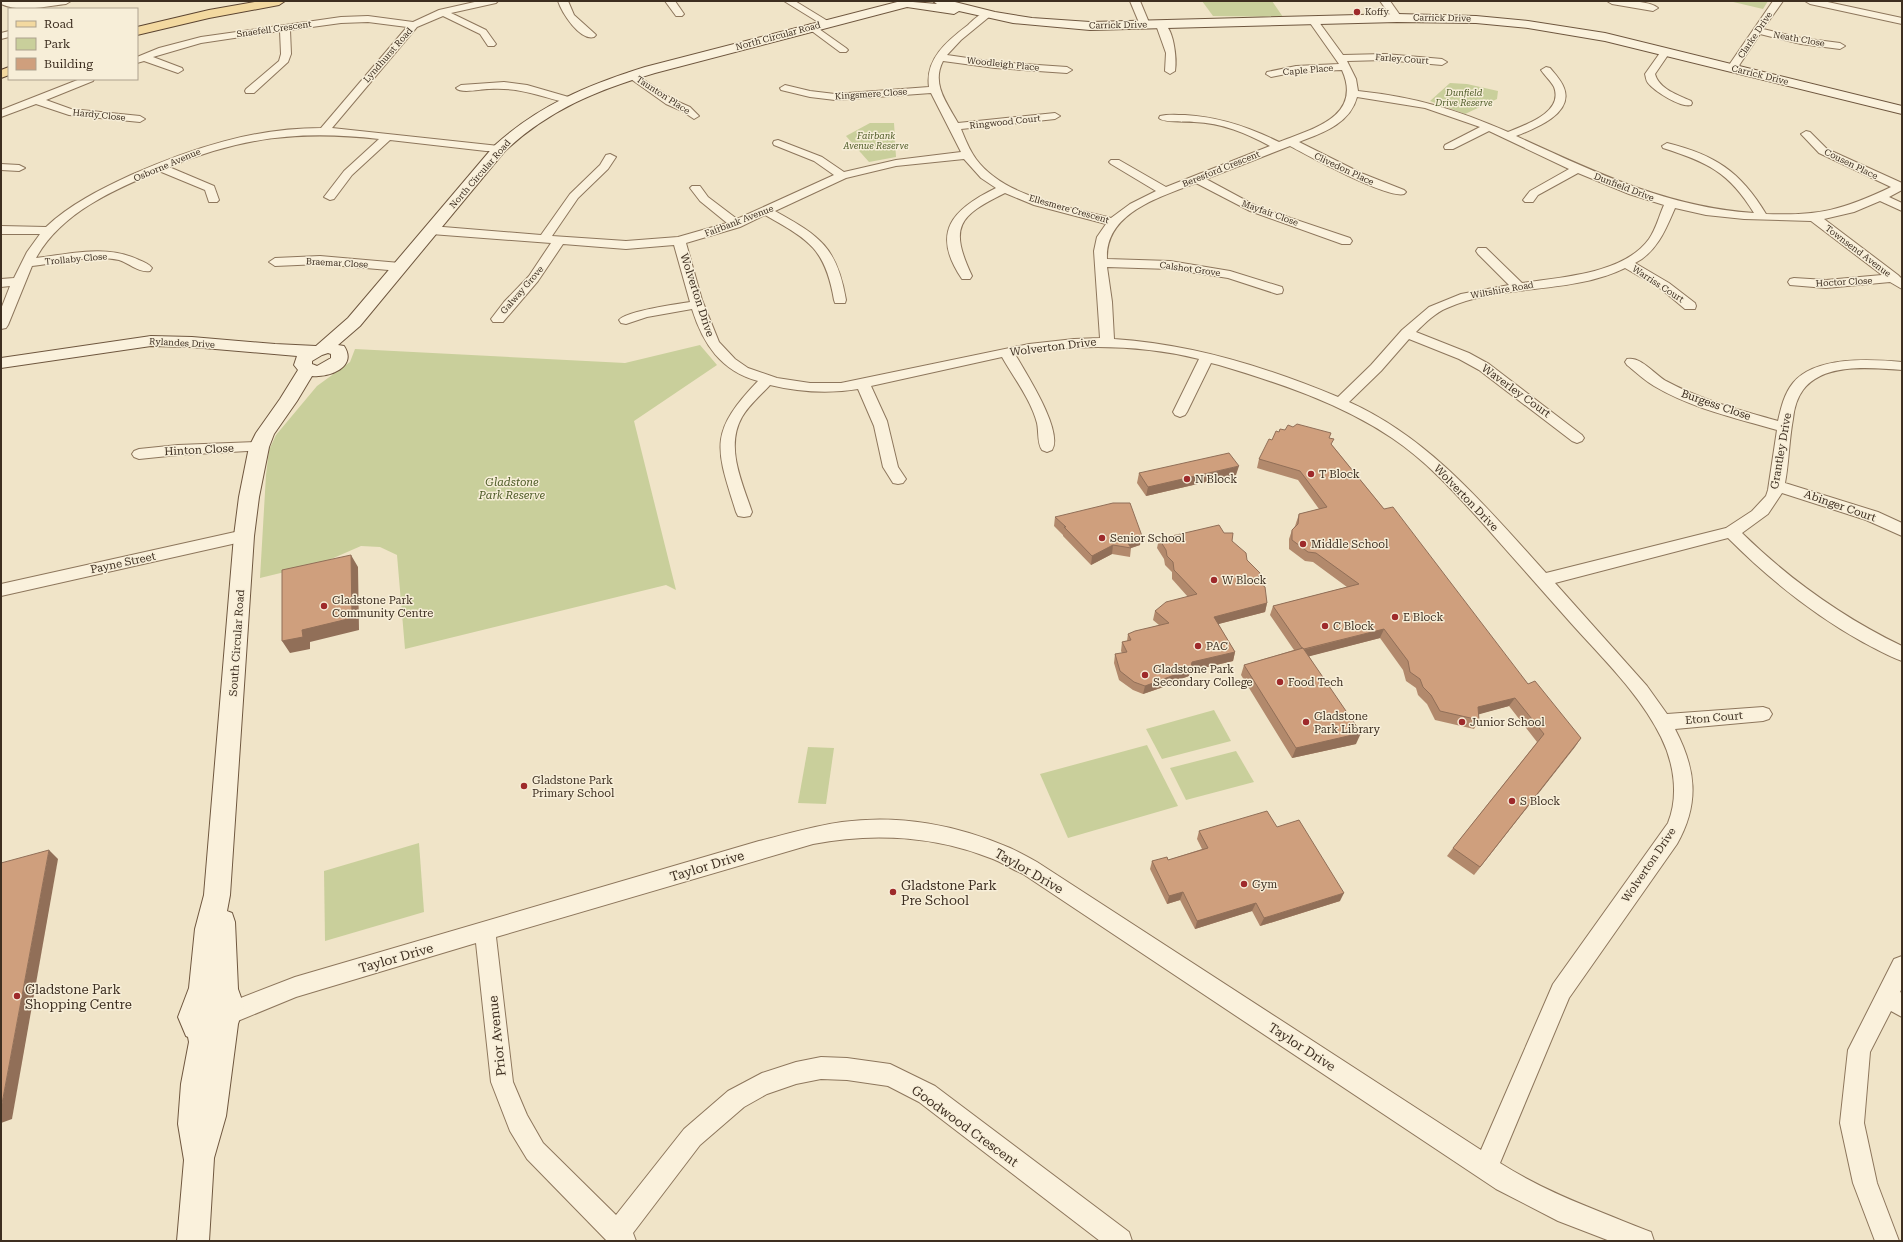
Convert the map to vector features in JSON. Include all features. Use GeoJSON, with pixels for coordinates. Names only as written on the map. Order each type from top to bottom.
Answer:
{"type":"FeatureCollection","features":[{"type":"Feature","properties":{"kind":"main road"},"geometry":{"type":"LineString","coordinates":[[138,31],[209,14],[279,1]]}},
{"type":"Feature","properties":{"kind":"street"},"geometry":{"type":"LineString","coordinates":[[2,1],[4,3],[16,5],[54,6],[66,1]]}},
{"type":"Feature","properties":{"kind":"street","name":"Lyndhurst Road"},"geometry":{"type":"LineString","coordinates":[[324,131],[400,40],[414,26],[442,12],[471,4],[493,1]]}},
{"type":"Feature","properties":{"kind":"street"},"geometry":{"type":"LineString","coordinates":[[562,1],[566,12],[571,19],[591,35]]}},
{"type":"Feature","properties":{"kind":"street"},"geometry":{"type":"LineString","coordinates":[[670,1],[680,14]]}},
{"type":"Feature","properties":{"kind":"street"},"geometry":{"type":"LineString","coordinates":[[789,1],[826,23]]}},
{"type":"Feature","properties":{"kind":"street","name":"North Circular Road"},"geometry":{"type":"LineString","coordinates":[[826,23],[859,11],[879,6],[889,1]]}},
{"type":"Feature","properties":{"kind":"street"},"geometry":{"type":"LineString","coordinates":[[1135,1],[1145,25]]}},
{"type":"Feature","properties":{"kind":"street"},"geometry":{"type":"LineString","coordinates":[[1385,1],[1397,18]]}},
{"type":"Feature","properties":{"kind":"street"},"geometry":{"type":"LineString","coordinates":[[1612,1],[1652,8]]}},
{"type":"Feature","properties":{"kind":"street","name":"Clarke Drive"},"geometry":{"type":"LineString","coordinates":[[1732,68],[1759,31],[1778,1]]}},
{"type":"Feature","properties":{"kind":"street"},"geometry":{"type":"LineString","coordinates":[[1810,1],[1902,21]]}},
{"type":"Feature","properties":{"kind":"street","name":"North Circular Road"},"geometry":{"type":"LineString","coordinates":[[354,322],[340,353],[341,356],[338,363],[311,369],[303,366],[304,359],[319,350],[354,322],[499,149],[514,135],[536,119],[568,100],[632,75],[826,23],[919,3]]}},
{"type":"Feature","properties":{"kind":"street","name":"Carrick Drive"},"geometry":{"type":"LineString","coordinates":[[919,3],[1046,24],[1090,26],[1397,18],[1472,18],[1537,25],[1605,37],[1901,109]]}},
{"type":"Feature","properties":{"kind":"street"},"geometry":{"type":"LineString","coordinates":[[442,12],[483,32],[491,44]]}},
{"type":"Feature","properties":{"kind":"street"},"geometry":{"type":"LineString","coordinates":[[939,57],[948,47],[986,15]]}},
{"type":"Feature","properties":{"kind":"street","name":"Snaefell Crescent"},"geometry":{"type":"LineString","coordinates":[[140,58],[173,47],[201,40],[360,19],[414,26]]}},
{"type":"Feature","properties":{"kind":"street"},"geometry":{"type":"LineString","coordinates":[[1313,20],[1342,62],[1353,82],[1354,94]]}},
{"type":"Feature","properties":{"kind":"street"},"geometry":{"type":"LineString","coordinates":[[1161,25],[1172,54],[1173,62],[1170,71]]}},
{"type":"Feature","properties":{"kind":"street"},"geometry":{"type":"LineString","coordinates":[[812,27],[843,50]]}},
{"type":"Feature","properties":{"kind":"street"},"geometry":{"type":"LineString","coordinates":[[250,91],[283,62],[286,54],[285,28]]}},
{"type":"Feature","properties":{"kind":"street","name":"Neath Close"},"geometry":{"type":"LineString","coordinates":[[1759,31],[1801,41],[1840,46]]}},
{"type":"Feature","properties":{"kind":"street"},"geometry":{"type":"LineString","coordinates":[[1665,52],[1650,74],[1652,82],[1668,94],[1688,103]]}},
{"type":"Feature","properties":{"kind":"street","name":"Woodleigh Place"},"geometry":{"type":"LineString","coordinates":[[939,57],[994,64],[1067,70]]}},
{"type":"Feature","properties":{"kind":"street","name":"Ellesmere Crescent"},"geometry":{"type":"LineString","coordinates":[[939,57],[934,74],[935,90],[968,154],[980,170],[1006,188],[1036,201],[1114,222]]}},
{"type":"Feature","properties":{"kind":"street","name":"Farley Court"},"geometry":{"type":"LineString","coordinates":[[1342,62],[1385,57],[1442,62]]}},
{"type":"Feature","properties":{"kind":"street"},"geometry":{"type":"LineString","coordinates":[[140,58],[178,70]]}},
{"type":"Feature","properties":{"kind":"street","name":"Caple Place"},"geometry":{"type":"LineString","coordinates":[[1271,74],[1342,62]]}},
{"type":"Feature","properties":{"kind":"street"},"geometry":{"type":"LineString","coordinates":[[1506,136],[1528,127],[1555,111],[1560,101],[1560,92],[1558,86],[1546,70]]}},
{"type":"Feature","properties":{"kind":"street","name":"Taunton Place"},"geometry":{"type":"LineString","coordinates":[[632,75],[694,116]]}},
{"type":"Feature","properties":{"kind":"street"},"geometry":{"type":"LineString","coordinates":[[1,114],[86,80]]}},
{"type":"Feature","properties":{"kind":"street"},"geometry":{"type":"LineString","coordinates":[[461,88],[494,85],[520,85],[538,89],[568,100]]}},
{"type":"Feature","properties":{"kind":"street","name":"Kingsmere Close"},"geometry":{"type":"LineString","coordinates":[[785,88],[810,94],[835,97],[935,90]]}},
{"type":"Feature","properties":{"kind":"street","name":"Dunfield Drive"},"geometry":{"type":"LineString","coordinates":[[1354,94],[1393,99],[1437,108],[1506,136],[1615,185],[1671,204],[1707,212],[1762,217],[1814,217],[1851,210],[1901,187]]}},
{"type":"Feature","properties":{"kind":"street","name":"Beresford Crescent"},"geometry":{"type":"LineString","coordinates":[[1108,341],[1101,263],[1101,245],[1114,222],[1132,207],[1164,191],[1330,125],[1347,111],[1354,94]]}},
{"type":"Feature","properties":{"kind":"street","name":"Hardy Close"},"geometry":{"type":"LineString","coordinates":[[36,100],[69,112],[140,119]]}},
{"type":"Feature","properties":{"kind":"street","name":"Ringwood Court"},"geometry":{"type":"LineString","coordinates":[[954,127],[1055,116]]}},
{"type":"Feature","properties":{"kind":"street","name":"Clivedon Place"},"geometry":{"type":"LineString","coordinates":[[1164,118],[1208,119],[1244,128],[1366,180],[1400,192]]}},
{"type":"Feature","properties":{"kind":"street"},"geometry":{"type":"LineString","coordinates":[[1449,147],[1487,128]]}},
{"type":"Feature","properties":{"kind":"street","name":"Osborne Avenue"},"geometry":{"type":"LineString","coordinates":[[20,281],[39,243],[49,231],[88,202],[159,167],[195,152],[236,140],[276,134],[324,131],[499,149]]}},
{"type":"Feature","properties":{"kind":"street","name":"Cousen Place"},"geometry":{"type":"LineString","coordinates":[[1806,134],[1823,151],[1901,187]]}},
{"type":"Feature","properties":{"kind":"street"},"geometry":{"type":"LineString","coordinates":[[330,197],[348,173],[387,137]]}},
{"type":"Feature","properties":{"kind":"street"},"geometry":{"type":"LineString","coordinates":[[778,143],[818,159],[842,176]]}},
{"type":"Feature","properties":{"kind":"street"},"geometry":{"type":"LineString","coordinates":[[1667,146],[1697,156],[1726,171],[1738,182],[1762,217]]}},
{"type":"Feature","properties":{"kind":"street","name":"Fairbank Avenue"},"geometry":{"type":"LineString","coordinates":[[431,230],[626,245],[679,241],[736,224],[842,176],[896,163],[968,154]]}},
{"type":"Feature","properties":{"kind":"street"},"geometry":{"type":"LineString","coordinates":[[544,238],[574,196],[604,167],[610,157]]}},
{"type":"Feature","properties":{"kind":"street"},"geometry":{"type":"LineString","coordinates":[[1115,162],[1164,191]]}},
{"type":"Feature","properties":{"kind":"street"},"geometry":{"type":"LineString","coordinates":[[1,167],[19,168]]}},
{"type":"Feature","properties":{"kind":"street"},"geometry":{"type":"LineString","coordinates":[[159,167],[210,188],[212,191],[213,200]]}},
{"type":"Feature","properties":{"kind":"street"},"geometry":{"type":"LineString","coordinates":[[1529,200],[1534,193],[1578,168]]}},
{"type":"Feature","properties":{"kind":"street","name":"Mayfair Close"},"geometry":{"type":"LineString","coordinates":[[1197,178],[1229,197],[1254,209],[1346,241]]}},
{"type":"Feature","properties":{"kind":"street"},"geometry":{"type":"LineString","coordinates":[[696,188],[704,199],[736,224]]}},
{"type":"Feature","properties":{"kind":"street"},"geometry":{"type":"LineString","coordinates":[[966,276],[954,248],[953,229],[957,220],[964,211],[1006,188]]}},
{"type":"Feature","properties":{"kind":"street"},"geometry":{"type":"LineString","coordinates":[[1880,197],[1902,207]]}},
{"type":"Feature","properties":{"kind":"street","name":"Wiltshire Road"},"geometry":{"type":"LineString","coordinates":[[1340,403],[1387,357],[1407,333],[1428,314],[1459,298],[1518,286],[1581,277],[1612,269],[1636,259],[1653,242],[1671,204]]}},
{"type":"Feature","properties":{"kind":"street"},"geometry":{"type":"LineString","coordinates":[[767,211],[807,235],[820,246],[831,262],[838,279],[840,300]]}},
{"type":"Feature","properties":{"kind":"street","name":"Townsend Avenue"},"geometry":{"type":"LineString","coordinates":[[1814,217],[1898,281]]}},
{"type":"Feature","properties":{"kind":"street"},"geometry":{"type":"LineString","coordinates":[[1,230],[49,231]]}},
{"type":"Feature","properties":{"kind":"street","name":"Galway Grove"},"geometry":{"type":"LineString","coordinates":[[498,319],[510,302],[529,283],[546,262],[559,240]]}},
{"type":"Feature","properties":{"kind":"street","name":"Wolverton Drive"},"geometry":{"type":"LineString","coordinates":[[679,241],[710,339],[720,354],[740,370],[767,380],[806,387],[840,387],[1007,353],[1071,343],[1108,341],[1161,347],[1207,357],[1259,373],[1340,403],[1376,422],[1409,443],[1447,475],[1543,580],[1641,691],[1664,722],[1678,751],[1685,784],[1681,815],[1670,838],[1561,991],[1486,1168]]}},
{"type":"Feature","properties":{"kind":"street"},"geometry":{"type":"LineString","coordinates":[[1482,251],[1518,286]]}},
{"type":"Feature","properties":{"kind":"street","name":"Trollaby Close"},"geometry":{"type":"LineString","coordinates":[[28,263],[84,256],[109,255],[120,256],[146,268]]}},
{"type":"Feature","properties":{"kind":"street","name":"Braemar Close"},"geometry":{"type":"LineString","coordinates":[[275,262],[320,260],[400,267]]}},
{"type":"Feature","properties":{"kind":"street","name":"Calshot Grove"},"geometry":{"type":"LineString","coordinates":[[1101,263],[1170,265],[1230,275],[1277,290]]}},
{"type":"Feature","properties":{"kind":"street","name":"Warriss Court"},"geometry":{"type":"LineString","coordinates":[[1626,263],[1665,286],[1690,306]]}},
{"type":"Feature","properties":{"kind":"street"},"geometry":{"type":"LineString","coordinates":[[1,283],[20,281],[1,325]]}},
{"type":"Feature","properties":{"kind":"street","name":"Hoctor Close"},"geometry":{"type":"LineString","coordinates":[[1794,282],[1826,284],[1898,281]]}},
{"type":"Feature","properties":{"kind":"street"},"geometry":{"type":"LineString","coordinates":[[626,320],[645,314],[698,304]]}},
{"type":"Feature","properties":{"kind":"street","name":"Waverley Court"},"geometry":{"type":"LineString","coordinates":[[1407,333],[1458,353],[1484,367],[1520,392],[1577,438]]}},
{"type":"Feature","properties":{"kind":"street","name":"Rylandes Drive"},"geometry":{"type":"LineString","coordinates":[[1,363],[140,342],[163,340],[192,347],[268,359],[311,369]]}},
{"type":"Feature","properties":{"kind":"street","name":"Rylandes Drive"},"geometry":{"type":"LineString","coordinates":[[1,370],[141,350],[192,347],[272,350],[334,349],[340,353]]}},
{"type":"Feature","properties":{"kind":"street"},"geometry":{"type":"LineString","coordinates":[[1007,353],[1036,403],[1044,423],[1047,447]]}},
{"type":"Feature","properties":{"kind":"street"},"geometry":{"type":"LineString","coordinates":[[1180,412],[1207,357]]}},
{"type":"Feature","properties":{"kind":"street","name":"Burgess Close"},"geometry":{"type":"LineString","coordinates":[[1632,362],[1658,382],[1684,396],[1708,405],[1784,427]]}},
{"type":"Feature","properties":{"kind":"street","name":"Grantley Drive"},"geometry":{"type":"LineString","coordinates":[[1543,580],[1731,532],[1753,520],[1772,499],[1777,486],[1784,427],[1791,400],[1798,386],[1808,377],[1849,365],[1883,364],[1902,366]]}},
{"type":"Feature","properties":{"kind":"street","name":"South Circular Road"},"geometry":{"type":"LineString","coordinates":[[193,1241],[198,1160],[193,1124],[196,1084],[203,1042],[217,1010],[203,988],[209,929],[217,895],[244,536],[249,496],[259,447],[265,433],[311,369]]}},
{"type":"Feature","properties":{"kind":"street"},"geometry":{"type":"LineString","coordinates":[[744,512],[728,462],[728,440],[732,423],[748,401],[767,380]]}},
{"type":"Feature","properties":{"kind":"street"},"geometry":{"type":"LineString","coordinates":[[863,383],[881,426],[888,461],[892,472],[898,479]]}},
{"type":"Feature","properties":{"kind":"street","name":"Hinton Close"},"geometry":{"type":"LineString","coordinates":[[139,454],[178,450],[259,447]]}},
{"type":"Feature","properties":{"kind":"street","name":"Abinger Court"},"geometry":{"type":"LineString","coordinates":[[1777,486],[1860,512],[1902,530]]}},
{"type":"Feature","properties":{"kind":"street"},"geometry":{"type":"LineString","coordinates":[[1731,532],[1759,561],[1793,589],[1857,631],[1902,654]]}},
{"type":"Feature","properties":{"kind":"street","name":"Payne Street"},"geometry":{"type":"LineString","coordinates":[[1,590],[244,536]]}},
{"type":"Feature","properties":{"kind":"street","name":"Eton Court"},"geometry":{"type":"LineString","coordinates":[[1664,722],[1764,714]]}},
{"type":"Feature","properties":{"kind":"street","name":"Taylor Drive"},"geometry":{"type":"LineString","coordinates":[[217,1010],[751,853],[821,834],[864,828],[913,829],[961,839],[999,852],[1030,868],[1505,1180],[1567,1212],[1640,1241]]}},
{"type":"Feature","properties":{"kind":"street","name":"Prior Avenue"},"geometry":{"type":"LineString","coordinates":[[485,932],[502,1082],[518,1123],[534,1151],[620,1238]]}},
{"type":"Feature","properties":{"kind":"street"},"geometry":{"type":"LineString","coordinates":[[1887,1241],[1865,1183],[1852,1123],[1859,1050],[1895,1001],[1902,966]]}},
{"type":"Feature","properties":{"kind":"street","name":"Goodwood Crescent"},"geometry":{"type":"LineString","coordinates":[[620,1238],[692,1137],[736,1099],[762,1084],[796,1073],[821,1068],[847,1069],[890,1075],[927,1094],[1120,1241]]}},
{"type":"Feature","properties":{"kind":"green space"},"geometry":{"type":"Polygon","coordinates":[[[1202,1],[1272,1],[1283,17],[1213,16],[1202,1]]]}},
{"type":"Feature","properties":{"kind":"green space"},"geometry":{"type":"Polygon","coordinates":[[[1729,1],[1768,1],[1763,9],[1729,1]]]}},
{"type":"Feature","properties":{"kind":"green space","name":"Dunfield Drive Reserve"},"geometry":{"type":"Polygon","coordinates":[[[1450,83],[1467,84],[1498,91],[1497,99],[1465,114],[1430,101],[1450,83]]]}},
{"type":"Feature","properties":{"kind":"green space","name":"Fairbank Avenue Reserve"},"geometry":{"type":"Polygon","coordinates":[[[870,123],[894,123],[896,157],[869,162],[846,136],[870,123]]]}},
{"type":"Feature","properties":{"kind":"green space","name":"Gladstone Park Reserve"},"geometry":{"type":"Polygon","coordinates":[[[700,345],[717,365],[634,421],[676,590],[666,585],[405,649],[397,555],[380,547],[361,546],[322,563],[260,578],[266,475],[269,450],[276,435],[317,386],[350,362],[355,349],[625,363],[700,345]]]}},
{"type":"Feature","properties":{"kind":"green space"},"geometry":{"type":"Polygon","coordinates":[[[1214,710],[1231,741],[1162,759],[1146,729],[1214,710]]]}},
{"type":"Feature","properties":{"kind":"green space"},"geometry":{"type":"Polygon","coordinates":[[[1147,745],[1178,806],[1068,838],[1040,774],[1147,745]]]}},
{"type":"Feature","properties":{"kind":"green space"},"geometry":{"type":"Polygon","coordinates":[[[808,747],[834,748],[826,804],[798,803],[808,747]]]}},
{"type":"Feature","properties":{"kind":"green space"},"geometry":{"type":"Polygon","coordinates":[[[1236,751],[1254,782],[1186,800],[1170,768],[1236,751]]]}},
{"type":"Feature","properties":{"kind":"green space"},"geometry":{"type":"Polygon","coordinates":[[[419,843],[424,912],[325,941],[324,871],[419,843]]]}},
{"type":"Feature","properties":{"kind":"building"},"geometry":{"type":"Polygon","coordinates":[[[1297,424],[1331,433],[1329,438],[1334,439],[1331,444],[1384,509],[1393,507],[1528,684],[1535,681],[1581,738],[1480,867],[1453,848],[1544,734],[1515,698],[1478,707],[1479,720],[1440,711],[1431,695],[1423,687],[1420,679],[1410,672],[1408,661],[1384,629],[1304,649],[1302,648],[1273,606],[1359,584],[1316,553],[1308,552],[1292,540],[1292,530],[1298,524],[1299,514],[1327,507],[1300,471],[1259,459],[1269,439],[1272,440],[1276,431],[1279,432],[1280,429],[1285,430],[1288,425],[1293,427],[1297,424]]]}},
{"type":"Feature","properties":{"kind":"building"},"geometry":{"type":"Polygon","coordinates":[[[1229,453],[1239,466],[1148,487],[1139,473],[1229,453]]]}},
{"type":"Feature","properties":{"kind":"building","name":"Senior School"},"geometry":{"type":"Polygon","coordinates":[[[1113,503],[1130,503],[1142,536],[1126,540],[1131,548],[1113,545],[1092,556],[1055,517],[1113,503]]]}},
{"type":"Feature","properties":{"kind":"building"},"geometry":{"type":"Polygon","coordinates":[[[1219,525],[1224,533],[1233,533],[1232,541],[1246,553],[1247,560],[1260,573],[1257,581],[1265,587],[1267,603],[1214,617],[1235,652],[1192,662],[1191,667],[1145,686],[1134,682],[1120,671],[1115,654],[1127,652],[1122,642],[1131,640],[1128,634],[1135,631],[1169,623],[1155,611],[1166,602],[1197,594],[1174,570],[1173,562],[1167,556],[1166,550],[1159,539],[1219,525]]]}},
{"type":"Feature","properties":{"kind":"building","name":"Gladstone Park Community Centre"},"geometry":{"type":"Polygon","coordinates":[[[351,555],[352,618],[302,630],[303,637],[282,641],[282,570],[351,555]]]}},
{"type":"Feature","properties":{"kind":"building"},"geometry":{"type":"Polygon","coordinates":[[[1303,648],[1361,733],[1296,748],[1244,665],[1303,648]]]}},
{"type":"Feature","properties":{"kind":"building","name":"Gym"},"geometry":{"type":"Polygon","coordinates":[[[1267,811],[1277,827],[1299,820],[1344,893],[1264,918],[1256,903],[1197,921],[1183,892],[1169,896],[1152,861],[1167,857],[1168,860],[1208,848],[1199,831],[1267,811]]]}},
{"type":"Feature","properties":{"kind":"building","name":"Gladstone Park Shopping Centre"},"geometry":{"type":"Polygon","coordinates":[[[49,850],[1,1109],[1,863],[49,850]]]}},
{"type":"Feature","properties":{"kind":"place","name":"Koffy"},"geometry":{"type":"Point","coordinates":[1357,12]}},
{"type":"Feature","properties":{"kind":"place","name":"T Block"},"geometry":{"type":"Point","coordinates":[1311,474]}},
{"type":"Feature","properties":{"kind":"place","name":"N Block"},"geometry":{"type":"Point","coordinates":[1187,479]}},
{"type":"Feature","properties":{"kind":"place","name":"Senior School"},"geometry":{"type":"Point","coordinates":[1102,538]}},
{"type":"Feature","properties":{"kind":"place","name":"Middle School"},"geometry":{"type":"Point","coordinates":[1303,544]}},
{"type":"Feature","properties":{"kind":"place","name":"W Block"},"geometry":{"type":"Point","coordinates":[1214,580]}},
{"type":"Feature","properties":{"kind":"place","name":"Gladstone Park Community Centre"},"geometry":{"type":"Point","coordinates":[324,606]}},
{"type":"Feature","properties":{"kind":"place","name":"E Block"},"geometry":{"type":"Point","coordinates":[1395,617]}},
{"type":"Feature","properties":{"kind":"place","name":"C Block"},"geometry":{"type":"Point","coordinates":[1325,626]}},
{"type":"Feature","properties":{"kind":"place","name":"PAC"},"geometry":{"type":"Point","coordinates":[1198,646]}},
{"type":"Feature","properties":{"kind":"place","name":"Gladstone Park Secondary College"},"geometry":{"type":"Point","coordinates":[1145,675]}},
{"type":"Feature","properties":{"kind":"place","name":"Food Tech"},"geometry":{"type":"Point","coordinates":[1280,682]}},
{"type":"Feature","properties":{"kind":"place","name":"Gladstone Park Library"},"geometry":{"type":"Point","coordinates":[1306,722]}},
{"type":"Feature","properties":{"kind":"place","name":"Junior School"},"geometry":{"type":"Point","coordinates":[1462,722]}},
{"type":"Feature","properties":{"kind":"place","name":"Gladstone Park Primary School"},"geometry":{"type":"Point","coordinates":[524,786]}},
{"type":"Feature","properties":{"kind":"place","name":"S Block"},"geometry":{"type":"Point","coordinates":[1512,801]}},
{"type":"Feature","properties":{"kind":"place","name":"Gym"},"geometry":{"type":"Point","coordinates":[1244,884]}},
{"type":"Feature","properties":{"kind":"place","name":"Gladstone Park Pre School"},"geometry":{"type":"Point","coordinates":[893,892]}},
{"type":"Feature","properties":{"kind":"place","name":"Gladstone Park Shopping Centre"},"geometry":{"type":"Point","coordinates":[17,996]}}]}
